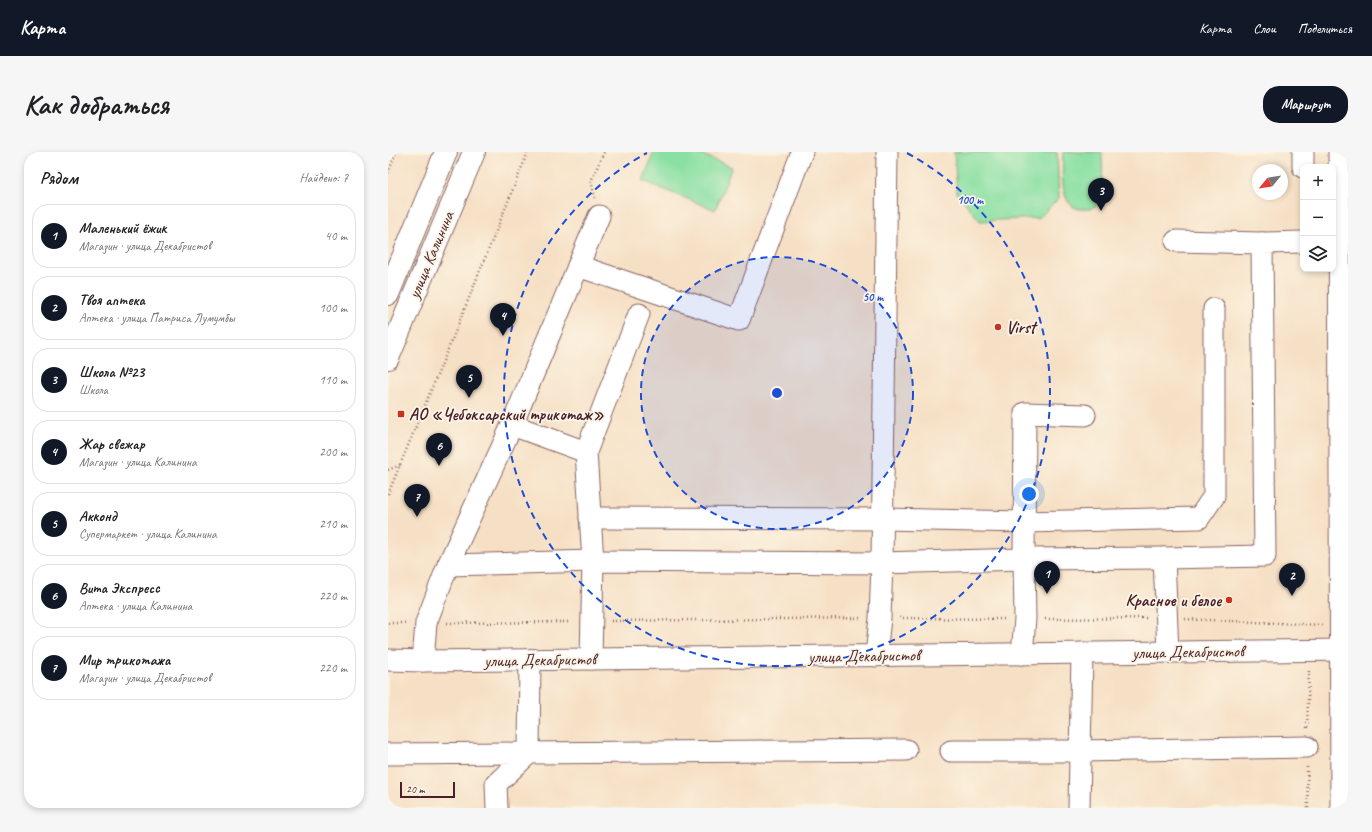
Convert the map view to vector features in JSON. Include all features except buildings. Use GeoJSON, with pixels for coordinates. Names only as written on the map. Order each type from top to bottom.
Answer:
{"type":"FeatureCollection","features":[{"type":"Feature","properties":{"kind":"main road","name":"улица Калинина"},"geometry":{"type":"LineString","coordinates":[[388,294],[446,152]]}},
{"type":"Feature","properties":{"kind":"main road","name":"улица Калинина"},"geometry":{"type":"LineString","coordinates":[[388,358],[474,152]]}},
{"type":"Feature","properties":{"kind":"street"},"geometry":{"type":"LineString","coordinates":[[578,266],[739,320],[802,152]]}},
{"type":"Feature","properties":{"kind":"street"},"geometry":{"type":"LineString","coordinates":[[876,656],[880,618],[882,563],[888,152]]}},
{"type":"Feature","properties":{"kind":"street"},"geometry":{"type":"LineString","coordinates":[[1303,152],[1303,164]]}},
{"type":"Feature","properties":{"kind":"street"},"geometry":{"type":"LineString","coordinates":[[1341,808],[1344,650],[1344,291],[1336,245],[1342,164]]}},
{"type":"Feature","properties":{"kind":"street"},"geometry":{"type":"LineString","coordinates":[[423,661],[426,623],[448,565],[512,425],[599,216]]}},
{"type":"Feature","properties":{"kind":"street"},"geometry":{"type":"LineString","coordinates":[[1176,241],[1262,243],[1300,242]]}},
{"type":"Feature","properties":{"kind":"street"},"geometry":{"type":"LineString","coordinates":[[448,565],[593,560],[882,563],[1024,559],[1265,556],[1262,243]]}},
{"type":"Feature","properties":{"kind":"street"},"geometry":{"type":"LineString","coordinates":[[590,518],[883,519],[1024,522],[1199,518],[1214,496],[1214,309]]}},
{"type":"Feature","properties":{"kind":"street"},"geometry":{"type":"LineString","coordinates":[[591,659],[593,560],[586,452],[638,314]]}},
{"type":"Feature","properties":{"kind":"street"},"geometry":{"type":"LineString","coordinates":[[1022,654],[1025,619],[1024,522],[1026,413],[1085,415]]}},
{"type":"Feature","properties":{"kind":"street"},"geometry":{"type":"LineString","coordinates":[[512,425],[586,452]]}},
{"type":"Feature","properties":{"kind":"street"},"geometry":{"type":"LineString","coordinates":[[1164,558],[1168,652]]}},
{"type":"Feature","properties":{"kind":"street","name":"улица Декабристов"},"geometry":{"type":"LineString","coordinates":[[388,660],[530,660],[1344,650]]}},
{"type":"Feature","properties":{"kind":"street"},"geometry":{"type":"LineString","coordinates":[[1079,808],[1082,653]]}},
{"type":"Feature","properties":{"kind":"street"},"geometry":{"type":"LineString","coordinates":[[497,808],[496,784],[529,753],[530,660]]}},
{"type":"Feature","properties":{"kind":"street"},"geometry":{"type":"LineString","coordinates":[[952,751],[1080,751],[1307,747]]}},
{"type":"Feature","properties":{"kind":"street"},"geometry":{"type":"LineString","coordinates":[[388,754],[906,750]]}},
{"type":"Feature","properties":{"kind":"path"},"geometry":{"type":"LineString","coordinates":[[388,173],[396,152]]}},
{"type":"Feature","properties":{"kind":"path"},"geometry":{"type":"LineString","coordinates":[[388,494],[528,152]]}},
{"type":"Feature","properties":{"kind":"path"},"geometry":{"type":"LineString","coordinates":[[599,216],[591,181],[604,152]]}},
{"type":"Feature","properties":{"kind":"path"},"geometry":{"type":"LineString","coordinates":[[388,470],[400,465]]}},
{"type":"Feature","properties":{"kind":"path"},"geometry":{"type":"LineString","coordinates":[[1308,808],[1307,747],[1310,624]]}},
{"type":"Feature","properties":{"kind":"green space"},"geometry":{"type":"Polygon","coordinates":[[[654,152],[695,152],[732,167],[715,210],[643,181],[654,152]]]}},
{"type":"Feature","properties":{"kind":"green space"},"geometry":{"type":"Polygon","coordinates":[[[954,152],[1057,152],[1059,198],[1039,218],[980,221],[957,193],[954,152]]]}},
{"type":"Feature","properties":{"kind":"green space"},"geometry":{"type":"Polygon","coordinates":[[[1063,152],[1102,152],[1102,191],[1099,202],[1094,207],[1088,209],[1077,208],[1070,204],[1066,197],[1063,179],[1063,152]]]}},
{"type":"Feature","properties":{"kind":"place","name":"Школа №23"},"geometry":{"type":"Point","coordinates":[1101,211]}},
{"type":"Feature","properties":{"kind":"place","name":"Virst"},"geometry":{"type":"Point","coordinates":[998,327]}},
{"type":"Feature","properties":{"kind":"place","name":"Жар свежар"},"geometry":{"type":"Point","coordinates":[503,336]}},
{"type":"Feature","properties":{"kind":"place","name":"Акконд"},"geometry":{"type":"Point","coordinates":[469,398]}},
{"type":"Feature","properties":{"kind":"place","name":"АО «Чебоксарский трикотаж»"},"geometry":{"type":"Point","coordinates":[401,414]}},
{"type":"Feature","properties":{"kind":"place","name":"Вита Экспресс"},"geometry":{"type":"Point","coordinates":[439,466]}},
{"type":"Feature","properties":{"kind":"place","name":"Мир трикотажа"},"geometry":{"type":"Point","coordinates":[417,517]}},
{"type":"Feature","properties":{"kind":"place","name":"Маленький ёжик"},"geometry":{"type":"Point","coordinates":[1047,594]}},
{"type":"Feature","properties":{"kind":"place","name":"Твоя аптека"},"geometry":{"type":"Point","coordinates":[1292,596]}},
{"type":"Feature","properties":{"kind":"place","name":"Красное и белое"},"geometry":{"type":"Point","coordinates":[1229,600]}}]}
